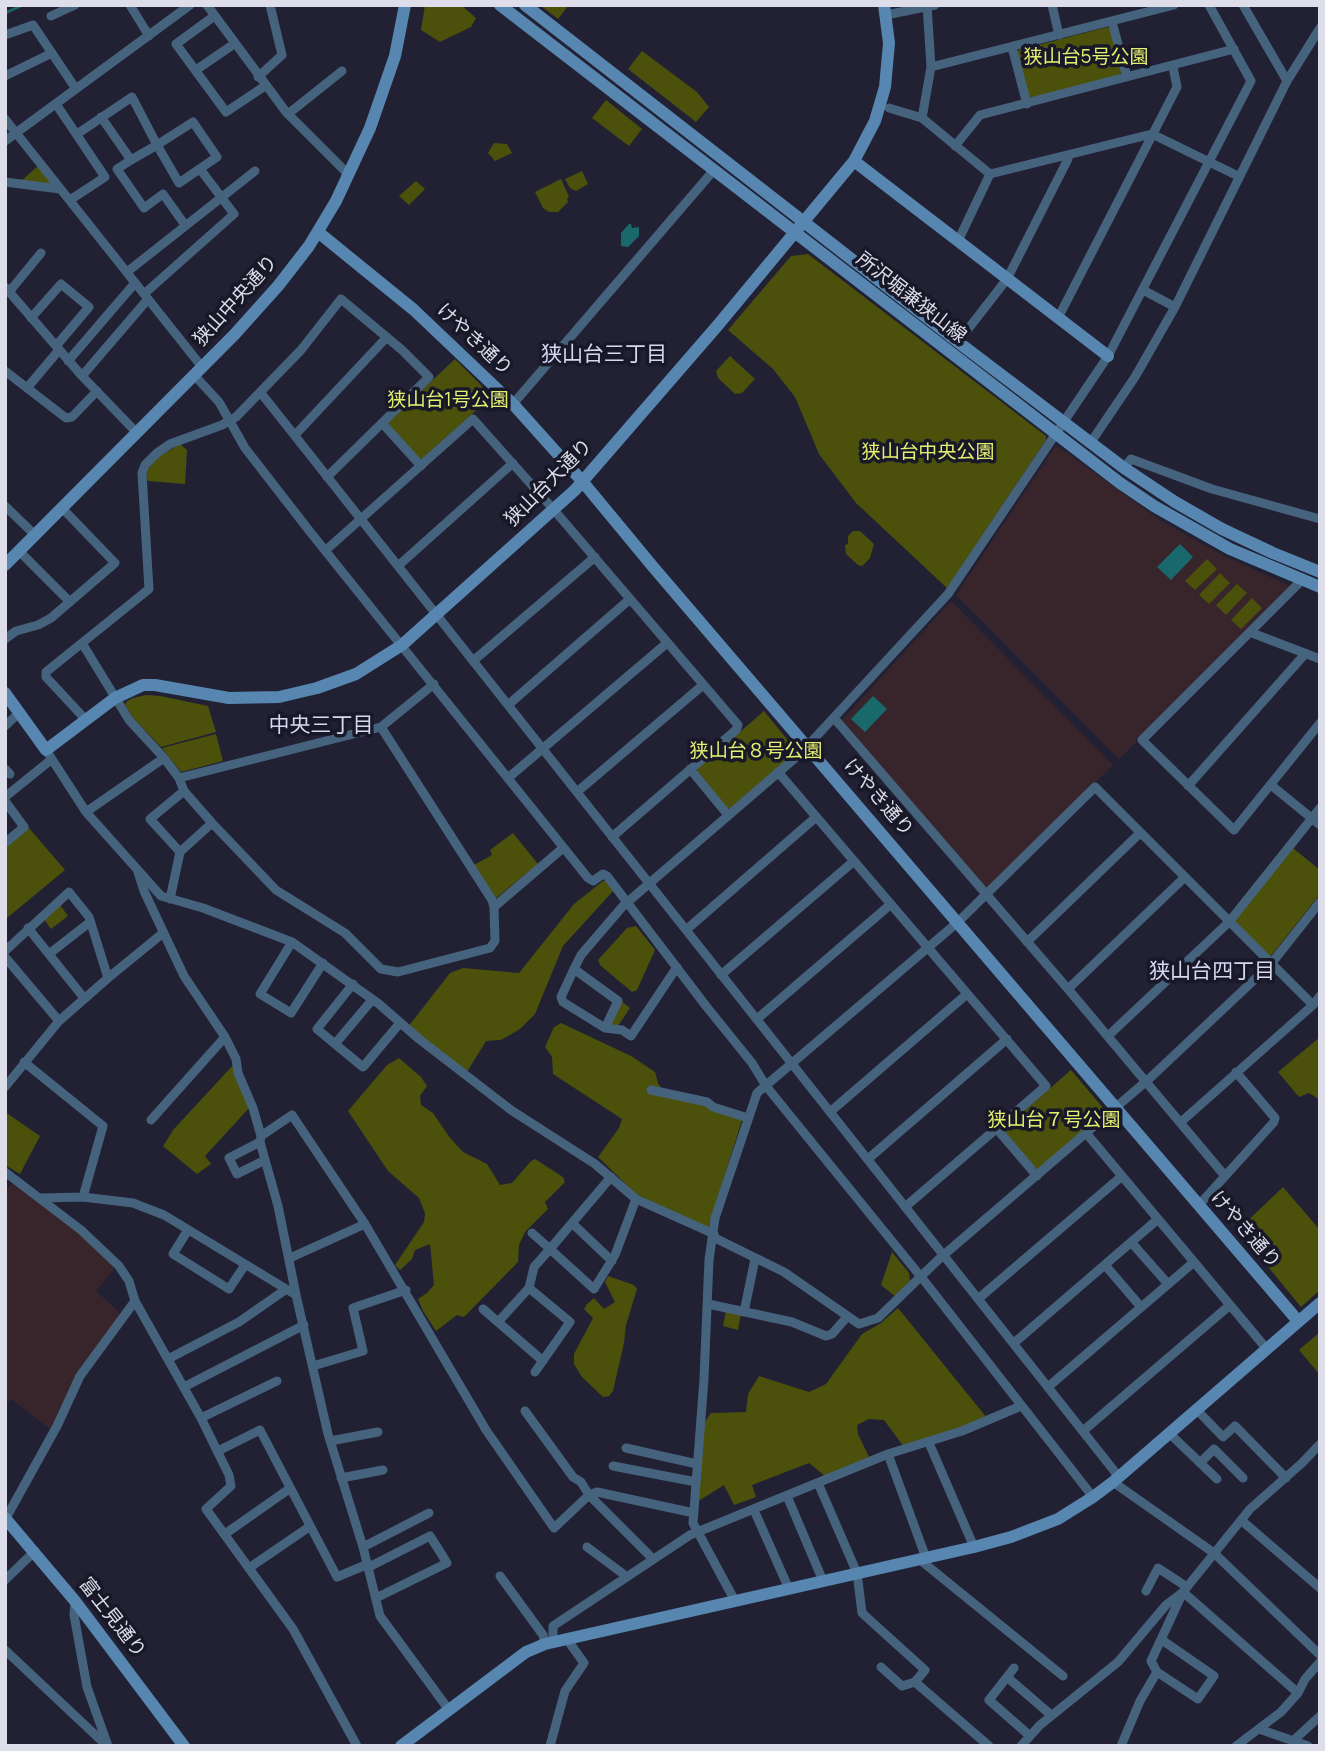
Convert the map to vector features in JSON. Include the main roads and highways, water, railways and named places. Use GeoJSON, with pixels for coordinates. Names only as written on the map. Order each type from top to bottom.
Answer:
{"type":"FeatureCollection","features":[{"type":"Feature","properties":{"kind":"waterway"},"geometry":{"type":"LineString","coordinates":[[5,13],[23,5]]}},
{"type":"Feature","properties":{"kind":"district","name":"狭山台三丁目"},"geometry":{"type":"Point","coordinates":[604,355]}},
{"type":"Feature","properties":{"kind":"district","name":"中央三丁目"},"geometry":{"type":"Point","coordinates":[321,726]}},
{"type":"Feature","properties":{"kind":"district","name":"狭山台四丁目"},"geometry":{"type":"Point","coordinates":[1212,972]}},
{"type":"Feature","properties":{"kind":"park label","name":"狭山台5号公園"},"geometry":{"type":"Point","coordinates":[1086,58]}},
{"type":"Feature","properties":{"kind":"park label","name":"狭山台1号公園"},"geometry":{"type":"Point","coordinates":[448,401]}},
{"type":"Feature","properties":{"kind":"park label","name":"狭山台中央公園"},"geometry":{"type":"Point","coordinates":[928,453]}},
{"type":"Feature","properties":{"kind":"park label","name":"狭山台８号公園"},"geometry":{"type":"Point","coordinates":[756,752]}},
{"type":"Feature","properties":{"kind":"park label","name":"狭山台７号公園"},"geometry":{"type":"Point","coordinates":[1054,1121]}}]}
